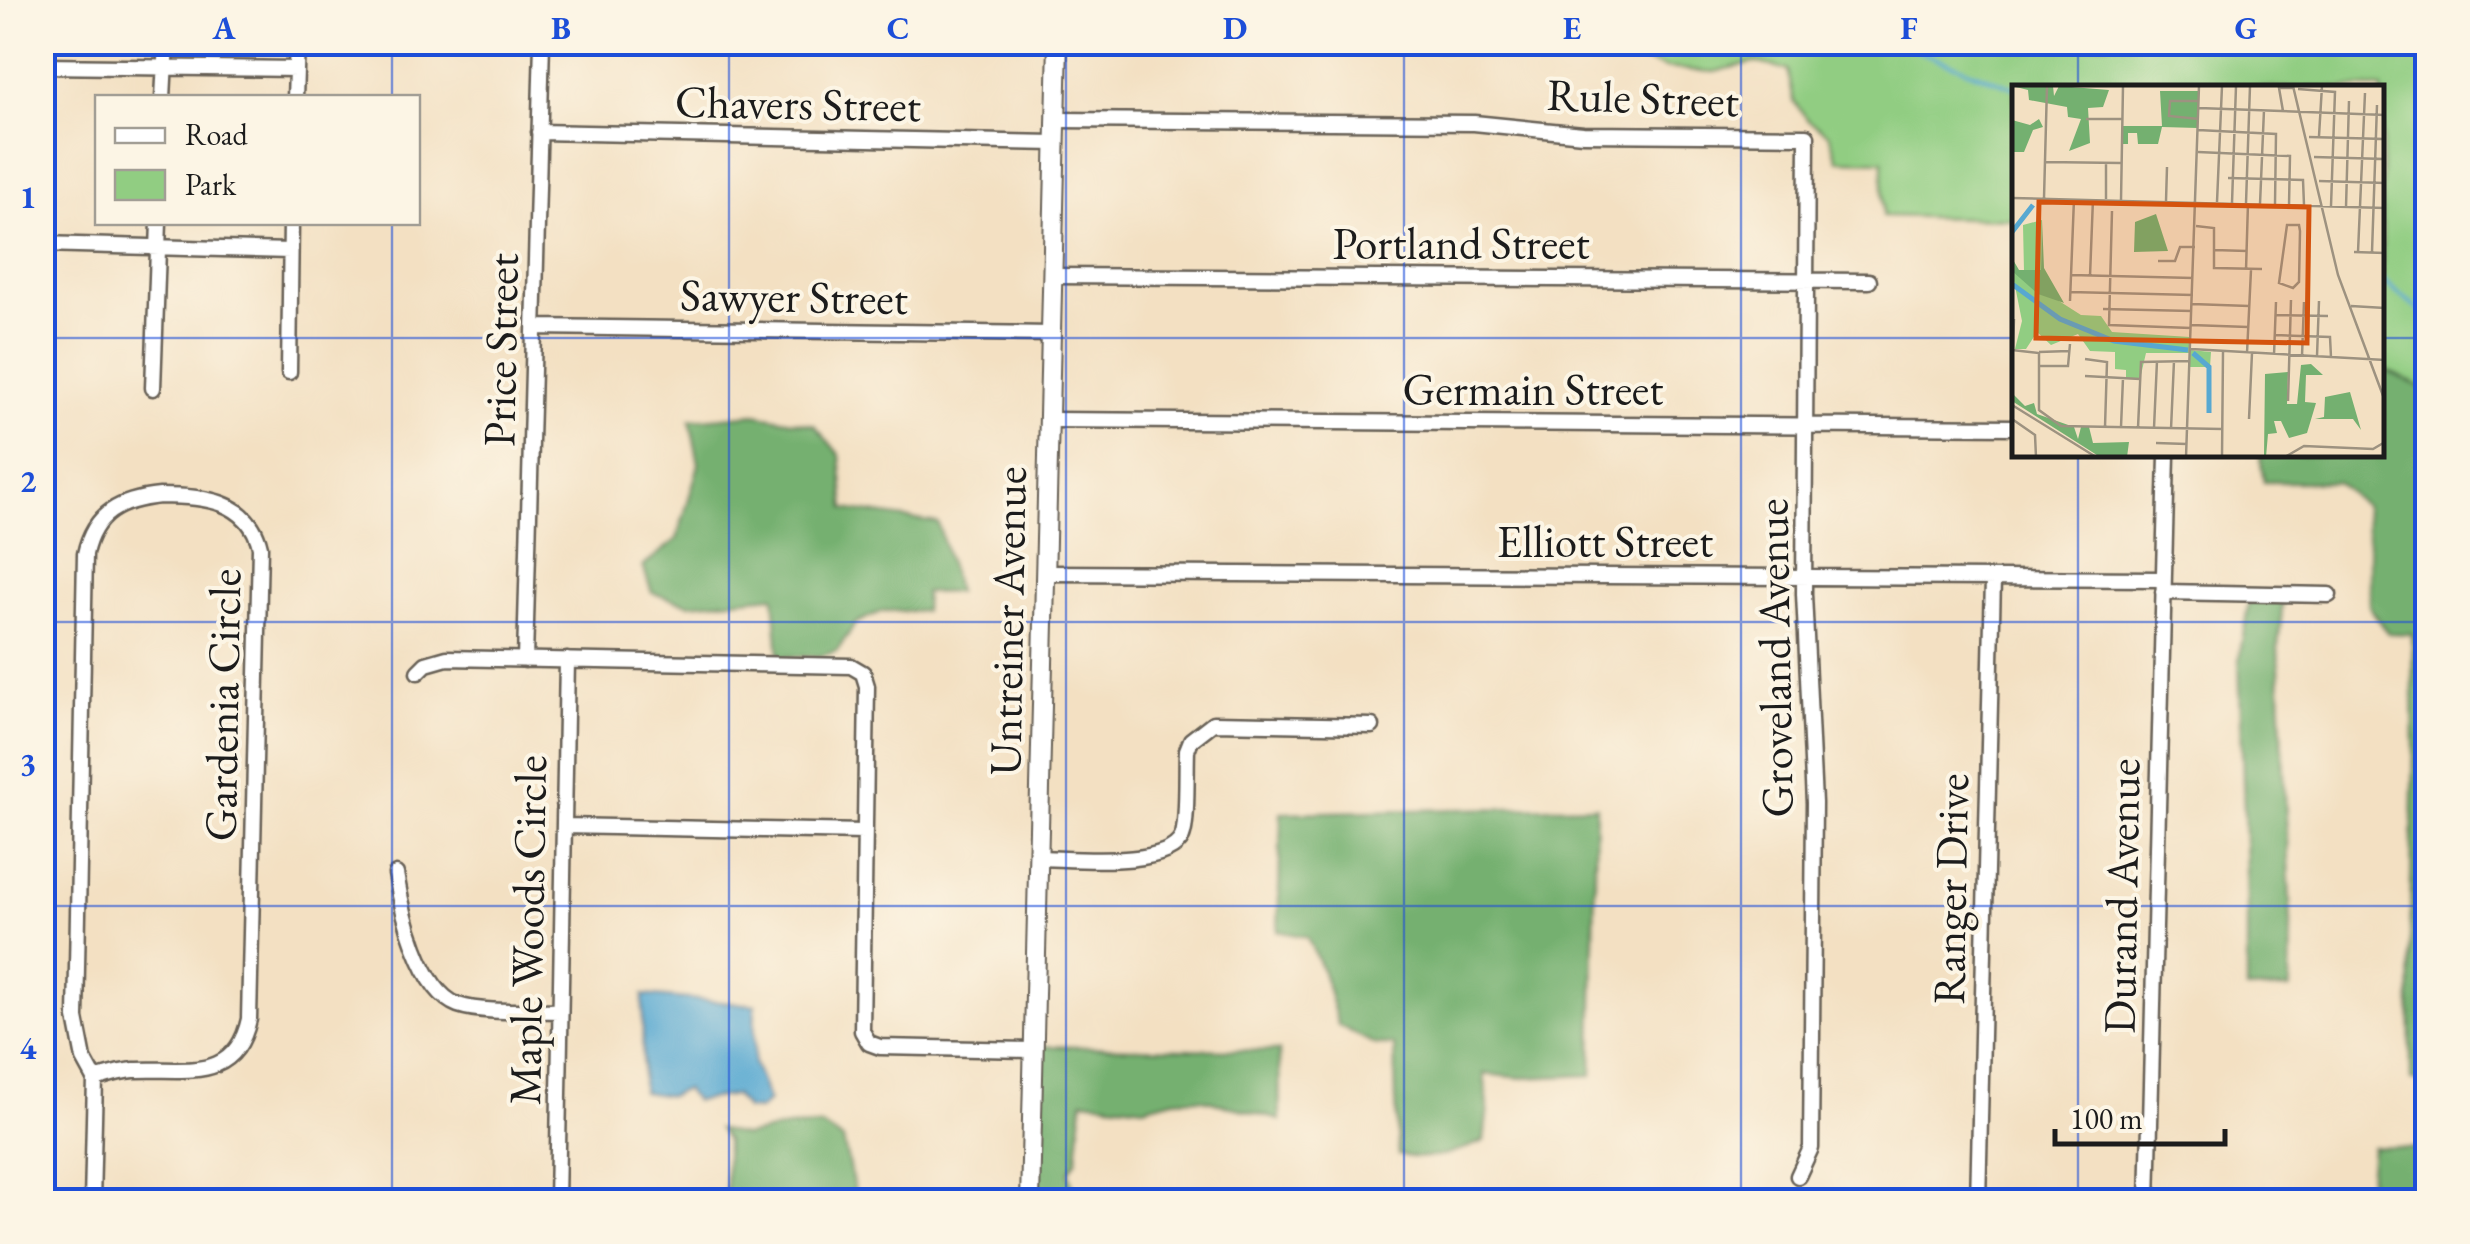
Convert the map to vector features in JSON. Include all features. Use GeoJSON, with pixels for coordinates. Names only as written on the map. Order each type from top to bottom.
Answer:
{"type":"FeatureCollection","features":[{"type":"Feature","properties":{"kind":"street"},"geometry":{"type":"LineString","coordinates":[[163,95],[166,42]]}},
{"type":"Feature","properties":{"kind":"street"},"geometry":{"type":"LineString","coordinates":[[295,95],[298,42]]}},
{"type":"Feature","properties":{"kind":"street","name":"Price Street"},"geometry":{"type":"LineString","coordinates":[[526,660],[542,42]]}},
{"type":"Feature","properties":{"kind":"street","name":"Untreiner Avenue"},"geometry":{"type":"LineString","coordinates":[[1030,1202],[1058,42]]}},
{"type":"Feature","properties":{"kind":"street"},"geometry":{"type":"LineString","coordinates":[[42,66],[296,69]]}},
{"type":"Feature","properties":{"kind":"street","name":"Rule Street"},"geometry":{"type":"LineString","coordinates":[[1056,120],[1474,123],[1582,134],[1807,136]]}},
{"type":"Feature","properties":{"kind":"street","name":"Chavers Street"},"geometry":{"type":"LineString","coordinates":[[539,132],[1056,143]]}},
{"type":"Feature","properties":{"kind":"street","name":"Groveland Avenue"},"geometry":{"type":"LineString","coordinates":[[1798,1176],[1811,1148],[1812,1070],[1814,803],[1804,577],[1807,136]]}},
{"type":"Feature","properties":{"kind":"street"},"geometry":{"type":"LineString","coordinates":[[153,388],[159,225]]}},
{"type":"Feature","properties":{"kind":"street"},"geometry":{"type":"LineString","coordinates":[[289,372],[291,225]]}},
{"type":"Feature","properties":{"kind":"street"},"geometry":{"type":"LineString","coordinates":[[42,244],[290,251]]}},
{"type":"Feature","properties":{"kind":"street","name":"Portland Street"},"geometry":{"type":"LineString","coordinates":[[1053,276],[1869,281]]}},
{"type":"Feature","properties":{"kind":"street","name":"Sawyer Street"},"geometry":{"type":"LineString","coordinates":[[536,327],[1051,334]]}},
{"type":"Feature","properties":{"kind":"street","name":"Germain Street"},"geometry":{"type":"LineString","coordinates":[[1050,420],[2012,427]]}},
{"type":"Feature","properties":{"kind":"street","name":"Durand Avenue"},"geometry":{"type":"LineString","coordinates":[[2148,1202],[2167,458]]}},
{"type":"Feature","properties":{"kind":"street","name":"Gardenia Circle"},"geometry":{"type":"LineString","coordinates":[[92,1202],[95,1079],[84,1060],[76,1018],[84,554],[93,528],[121,503],[160,496],[202,498],[245,515],[260,546],[250,1019],[241,1044],[213,1067],[130,1070],[95,1079]]}},
{"type":"Feature","properties":{"kind":"street","name":"Elliott Street"},"geometry":{"type":"LineString","coordinates":[[1046,573],[1993,579],[2329,595]]}},
{"type":"Feature","properties":{"kind":"street","name":"Ranger Drive"},"geometry":{"type":"LineString","coordinates":[[1978,1202],[1993,579]]}},
{"type":"Feature","properties":{"kind":"street"},"geometry":{"type":"LineString","coordinates":[[418,672],[426,664],[447,658],[858,669],[867,686],[862,1030],[865,1038],[880,1047],[1033,1050]]}},
{"type":"Feature","properties":{"kind":"street","name":"Maple Woods Circle"},"geometry":{"type":"LineString","coordinates":[[557,1202],[567,660]]}},
{"type":"Feature","properties":{"kind":"street"},"geometry":{"type":"LineString","coordinates":[[1038,858],[1150,858],[1170,852],[1183,836],[1187,750],[1191,740],[1213,723],[1372,726]]}},
{"type":"Feature","properties":{"kind":"street"},"geometry":{"type":"LineString","coordinates":[[564,826],[864,832]]}},
{"type":"Feature","properties":{"kind":"street"},"geometry":{"type":"LineString","coordinates":[[396,874],[420,962],[448,1000],[471,1008],[560,1010]]}},
{"type":"Feature","properties":{"kind":"green space"},"geometry":{"type":"Polygon","coordinates":[[[1317,43],[2427,43],[2427,390],[2385,370],[2385,85],[2012,85],[2012,219],[1883,216],[1883,161],[1838,160],[1829,134],[1809,121],[1794,102],[1788,70],[1754,62],[1714,72],[1664,68],[1609,51],[1534,54],[1317,43]]]}},
{"type":"Feature","properties":{"kind":"green space"},"geometry":{"type":"Polygon","coordinates":[[[2385,370],[2427,390],[2427,1082],[2411,1080],[2412,634],[2388,633],[2369,606],[2364,506],[2337,482],[2264,482],[2260,458],[2385,458],[2385,370]]]}},
{"type":"Feature","properties":{"kind":"green space"},"geometry":{"type":"Polygon","coordinates":[[[755,414],[814,425],[840,455],[845,509],[938,523],[957,592],[925,593],[924,611],[882,611],[856,623],[837,651],[821,656],[779,657],[774,596],[689,604],[652,593],[643,566],[677,539],[699,464],[690,420],[755,414]]]}},
{"type":"Feature","properties":{"kind":"green space"},"geometry":{"type":"Polygon","coordinates":[[[2249,600],[2283,601],[2278,646],[2291,923],[2290,989],[2247,990],[2239,659],[2249,600]]]}},
{"type":"Feature","properties":{"kind":"green space"},"geometry":{"type":"Polygon","coordinates":[[[1596,806],[1592,1075],[1522,1078],[1484,1074],[1488,1106],[1484,1141],[1442,1156],[1398,1155],[1394,1045],[1376,1045],[1338,1025],[1323,972],[1307,937],[1278,931],[1281,813],[1596,806]]]}},
{"type":"Feature","properties":{"kind":"green space"},"geometry":{"type":"Polygon","coordinates":[[[1039,1046],[1279,1051],[1280,1120],[1200,1098],[1174,1099],[1144,1107],[1083,1100],[1077,1159],[1069,1172],[1077,1201],[1036,1202],[1039,1046]]]}},
{"type":"Feature","properties":{"kind":"green space"},"geometry":{"type":"Polygon","coordinates":[[[822,1126],[843,1140],[857,1201],[726,1201],[726,1141],[718,1129],[744,1136],[788,1127],[822,1126]]]}},
{"type":"Feature","properties":{"kind":"green space"},"geometry":{"type":"Polygon","coordinates":[[[2372,1147],[2427,1149],[2427,1201],[2367,1201],[2372,1147]]]}},
{"type":"Feature","properties":{"kind":"water"},"geometry":{"type":"Polygon","coordinates":[[[643,995],[755,1005],[754,1063],[768,1101],[759,1110],[746,1109],[734,1095],[695,1101],[684,1089],[669,1096],[642,1092],[643,995]]]}},
{"type":"Feature","properties":{"kind":"waterway"},"geometry":{"type":"LineString","coordinates":[[1895,42],[2012,87]]}},
{"type":"Feature","properties":{"kind":"waterway"},"geometry":{"type":"LineString","coordinates":[[2385,282],[2428,317]]}}]}
